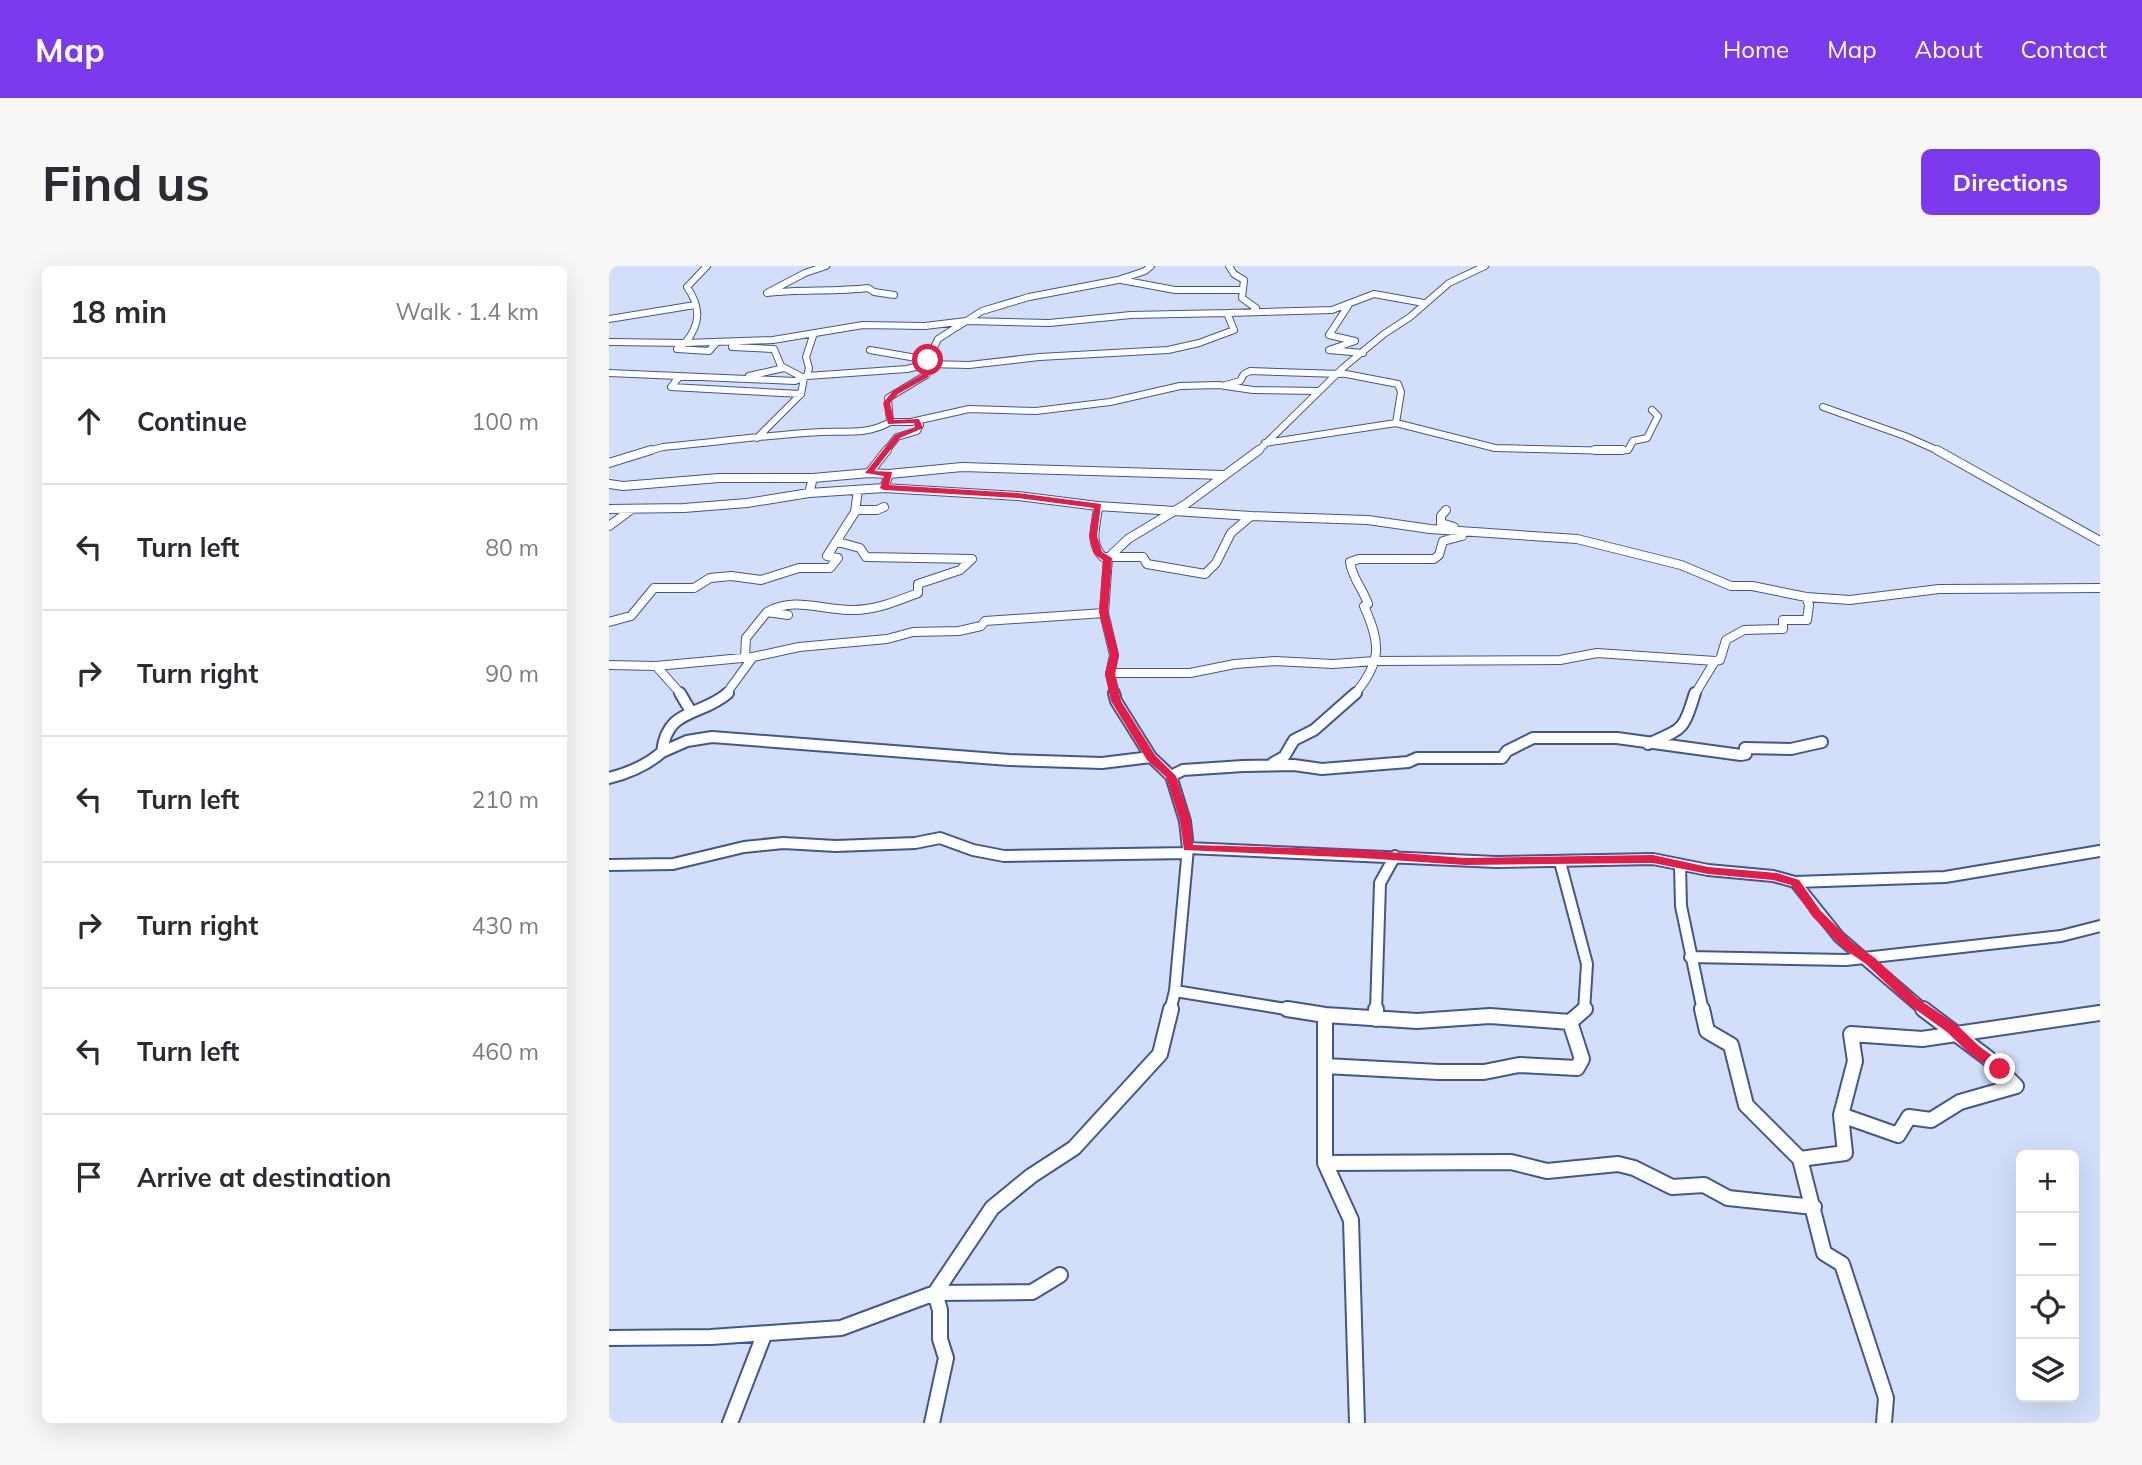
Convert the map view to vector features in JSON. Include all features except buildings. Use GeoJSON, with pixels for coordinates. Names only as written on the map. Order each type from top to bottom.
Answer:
{"type":"FeatureCollection","features":[{"type":"Feature","properties":{"kind":"street"},"geometry":{"type":"LineString","coordinates":[[707,266],[687,287],[696,298],[698,327],[678,350],[709,351],[717,342],[773,341],[863,325],[925,326],[966,321],[1049,323],[1131,315],[1292,313],[1332,310],[1374,294],[1424,303]]}},
{"type":"Feature","properties":{"kind":"street"},"geometry":{"type":"LineString","coordinates":[[826,266],[805,273],[767,293],[805,289],[843,291],[869,288],[874,292],[894,295]]}},
{"type":"Feature","properties":{"kind":"street"},"geometry":{"type":"LineString","coordinates":[[890,422],[888,398],[926,375],[928,362],[938,339],[966,321],[991,307],[1118,279],[1145,271],[1151,266]]}},
{"type":"Feature","properties":{"kind":"street"},"geometry":{"type":"LineString","coordinates":[[1229,266],[1234,274],[1243,278],[1242,298],[1256,308],[1252,312]]}},
{"type":"Feature","properties":{"kind":"street"},"geometry":{"type":"LineString","coordinates":[[935,1293],[992,1208],[1031,1176],[1074,1148],[1160,1054],[1175,991],[1188,850],[1185,821],[1171,776],[1151,757],[1116,701],[1110,673],[1114,655],[1104,612],[1108,558],[1128,539],[1237,468],[1341,373],[1344,367],[1457,277],[1485,266]]}},
{"type":"Feature","properties":{"kind":"street"},"geometry":{"type":"LineString","coordinates":[[1118,279],[1175,290],[1243,290]]}},
{"type":"Feature","properties":{"kind":"street"},"geometry":{"type":"LineString","coordinates":[[609,319],[695,305]]}},
{"type":"Feature","properties":{"kind":"street"},"geometry":{"type":"LineString","coordinates":[[1348,306],[1329,335],[1355,341],[1329,350],[1363,353]]}},
{"type":"Feature","properties":{"kind":"street"},"geometry":{"type":"LineString","coordinates":[[870,350],[928,362],[969,365],[1029,358],[1168,350],[1233,332],[1227,313]]}},
{"type":"Feature","properties":{"kind":"street"},"geometry":{"type":"LineString","coordinates":[[755,439],[800,394],[809,368],[806,357],[814,333]]}},
{"type":"Feature","properties":{"kind":"street"},"geometry":{"type":"LineString","coordinates":[[609,342],[627,340],[661,345],[685,343]]}},
{"type":"Feature","properties":{"kind":"street"},"geometry":{"type":"LineString","coordinates":[[729,342],[736,348],[774,349],[784,368]]}},
{"type":"Feature","properties":{"kind":"street"},"geometry":{"type":"LineString","coordinates":[[609,373],[784,382],[806,377],[907,369],[928,362]]}},
{"type":"Feature","properties":{"kind":"street"},"geometry":{"type":"LineString","coordinates":[[740,379],[784,368],[792,369],[806,377]]}},
{"type":"Feature","properties":{"kind":"street"},"geometry":{"type":"LineString","coordinates":[[609,463],[663,447],[812,433],[861,432],[880,428],[890,422],[917,421],[969,409],[1036,411],[1118,401],[1180,386],[1219,385],[1240,381],[1250,371],[1341,373],[1398,384],[1401,392],[1396,423]]}},
{"type":"Feature","properties":{"kind":"street"},"geometry":{"type":"LineString","coordinates":[[680,376],[671,387],[800,394]]}},
{"type":"Feature","properties":{"kind":"street"},"geometry":{"type":"LineString","coordinates":[[754,392],[767,381]]}},
{"type":"Feature","properties":{"kind":"street"},"geometry":{"type":"LineString","coordinates":[[1219,385],[1253,390],[1319,391]]}},
{"type":"Feature","properties":{"kind":"street"},"geometry":{"type":"LineString","coordinates":[[1823,407],[1836,414],[1903,435],[1947,456],[2100,541]]}},
{"type":"Feature","properties":{"kind":"street"},"geometry":{"type":"LineString","coordinates":[[1265,443],[1396,423],[1495,448],[1628,450],[1633,441],[1647,438],[1658,416],[1652,410]]}},
{"type":"Feature","properties":{"kind":"street"},"geometry":{"type":"LineString","coordinates":[[869,473],[897,437],[917,431],[920,425],[917,421]]}},
{"type":"Feature","properties":{"kind":"street"},"geometry":{"type":"LineString","coordinates":[[609,484],[636,486],[660,481],[780,476],[813,478],[962,467],[1157,475],[1224,474]]}},
{"type":"Feature","properties":{"kind":"street"},"geometry":{"type":"LineString","coordinates":[[884,488],[889,474]]}},
{"type":"Feature","properties":{"kind":"street"},"geometry":{"type":"LineString","coordinates":[[846,490],[850,475]]}},
{"type":"Feature","properties":{"kind":"street"},"geometry":{"type":"LineString","coordinates":[[809,493],[813,478]]}},
{"type":"Feature","properties":{"kind":"street"},"geometry":{"type":"LineString","coordinates":[[609,509],[747,503],[809,493],[884,488],[1018,496],[1098,506],[1369,520],[1406,526],[1593,542],[1681,565],[1731,586],[1752,586],[1806,597],[1850,600],[1939,589],[2100,588]]}},
{"type":"Feature","properties":{"kind":"street"},"geometry":{"type":"LineString","coordinates":[[609,622],[631,616],[654,588],[694,588],[710,578],[731,576],[758,580],[799,568],[830,568],[838,558],[827,556],[828,551],[838,542],[846,524],[857,510],[858,491]]}},
{"type":"Feature","properties":{"kind":"street"},"geometry":{"type":"LineString","coordinates":[[1098,506],[1093,536],[1098,554],[1108,558],[1143,557],[1147,564],[1205,574],[1210,572],[1219,558],[1229,536],[1251,516]]}},
{"type":"Feature","properties":{"kind":"street"},"geometry":{"type":"LineString","coordinates":[[857,510],[877,510],[884,507]]}},
{"type":"Feature","properties":{"kind":"street"},"geometry":{"type":"LineString","coordinates":[[609,526],[632,509]]}},
{"type":"Feature","properties":{"kind":"street"},"geometry":{"type":"LineString","coordinates":[[1446,510],[1441,516],[1441,523],[1464,531]]}},
{"type":"Feature","properties":{"kind":"street"},"geometry":{"type":"LineString","coordinates":[[1271,764],[1285,757],[1294,740],[1314,730],[1364,685],[1375,661],[1377,636],[1364,606],[1368,604],[1365,593],[1350,572],[1350,562],[1359,559],[1434,559],[1439,555],[1443,541],[1461,536],[1464,531]]}},
{"type":"Feature","properties":{"kind":"street"},"geometry":{"type":"LineString","coordinates":[[749,657],[742,644],[746,636],[767,612],[783,603],[853,610],[882,608],[918,593],[918,584],[960,570],[972,559],[866,557],[860,548],[838,542]]}},
{"type":"Feature","properties":{"kind":"street"},"geometry":{"type":"LineString","coordinates":[[1110,673],[1190,673],[1235,664],[1275,661],[1333,664],[1375,661],[1560,660],[1597,653],[1715,661],[1720,660],[1726,640],[1737,632],[1783,629],[1783,621],[1807,620],[1809,605],[1806,597]]}},
{"type":"Feature","properties":{"kind":"street"},"geometry":{"type":"LineString","coordinates":[[767,612],[788,615]]}},
{"type":"Feature","properties":{"kind":"street"},"geometry":{"type":"LineString","coordinates":[[609,666],[656,666],[749,657],[799,648],[887,639],[913,632],[959,631],[981,626],[985,621],[1104,612]]}},
{"type":"Feature","properties":{"kind":"street"},"geometry":{"type":"LineString","coordinates":[[661,752],[662,738],[680,716],[725,695],[749,657]]}},
{"type":"Feature","properties":{"kind":"street"},"geometry":{"type":"LineString","coordinates":[[1648,744],[1658,738],[1671,737],[1678,731],[1691,713],[1699,684],[1711,672],[1715,661]]}},
{"type":"Feature","properties":{"kind":"street"},"geometry":{"type":"LineString","coordinates":[[656,666],[682,695],[690,710]]}},
{"type":"Feature","properties":{"kind":"street"},"geometry":{"type":"LineString","coordinates":[[609,778],[633,773],[661,752],[687,741],[712,737],[1009,760],[1102,763],[1151,757]]}},
{"type":"Feature","properties":{"kind":"street"},"geometry":{"type":"LineString","coordinates":[[1171,776],[1183,770],[1271,764],[1322,769],[1408,762],[1416,758],[1502,758],[1507,751],[1533,738],[1617,738],[1741,755],[1746,754],[1745,748],[1791,749],[1822,743]]}},
{"type":"Feature","properties":{"kind":"street"},"geometry":{"type":"LineString","coordinates":[[609,865],[673,864],[744,847],[783,843],[836,846],[915,843],[940,838],[973,850],[1004,856],[1188,850],[1395,856],[1465,862],[1653,859],[1708,870],[1773,876],[1795,882],[1945,877],[2100,850]]}},
{"type":"Feature","properties":{"kind":"street"},"geometry":{"type":"LineString","coordinates":[[1376,1019],[1380,883],[1395,856]]}},
{"type":"Feature","properties":{"kind":"street"},"geometry":{"type":"LineString","coordinates":[[1175,991],[1325,1015],[1417,1021],[1490,1016],[1570,1022],[1585,1010],[1587,964],[1560,862]]}},
{"type":"Feature","properties":{"kind":"street"},"geometry":{"type":"LineString","coordinates":[[1680,865],[1681,906],[1707,1031],[1731,1045],[1746,1105],[1800,1159],[1824,1253],[1842,1264],[1872,1353],[1886,1398],[1884,1423]]}},
{"type":"Feature","properties":{"kind":"street"},"geometry":{"type":"LineString","coordinates":[[1795,882],[1816,913],[1848,945],[1913,1001],[2000,1069],[2016,1086],[1992,1096],[1966,1099],[1949,1106],[1941,1115],[1930,1120],[1909,1117],[1899,1135],[1841,1115]]}},
{"type":"Feature","properties":{"kind":"street"},"geometry":{"type":"LineString","coordinates":[[1690,957],[1820,962],[2061,936],[2100,926]]}},
{"type":"Feature","properties":{"kind":"street"},"geometry":{"type":"LineString","coordinates":[[1800,1159],[1845,1153],[1841,1115],[1854,1061],[1851,1034],[1897,1039],[1958,1035],[2100,1013]]}},
{"type":"Feature","properties":{"kind":"street"},"geometry":{"type":"LineString","coordinates":[[1325,1015],[1325,1163],[1351,1220],[1357,1423]]}},
{"type":"Feature","properties":{"kind":"street"},"geometry":{"type":"LineString","coordinates":[[1325,1066],[1439,1072],[1484,1072],[1519,1065],[1577,1068],[1582,1059],[1570,1022]]}},
{"type":"Feature","properties":{"kind":"street"},"geometry":{"type":"LineString","coordinates":[[1325,1163],[1511,1162],[1546,1171],[1568,1171],[1618,1164],[1634,1168],[1672,1187],[1704,1185],[1728,1198],[1814,1207]]}},
{"type":"Feature","properties":{"kind":"street"},"geometry":{"type":"LineString","coordinates":[[609,1338],[764,1335],[841,1328],[935,1293],[1032,1292],[1060,1275]]}},
{"type":"Feature","properties":{"kind":"street"},"geometry":{"type":"LineString","coordinates":[[932,1423],[946,1358],[940,1339],[940,1310],[935,1293]]}},
{"type":"Feature","properties":{"kind":"street"},"geometry":{"type":"LineString","coordinates":[[730,1423],[764,1335]]}},
{"type":"Feature","properties":{"kind":"route"},"geometry":{"type":"LineString","coordinates":[[928,360],[926,375],[888,398],[887,403],[891,414],[890,422],[917,421],[920,428],[897,437],[869,473],[889,474],[884,488],[1018,496],[1098,506],[1093,536],[1098,554],[1108,558],[1104,612],[1114,655],[1110,674],[1116,701],[1151,757],[1171,776],[1185,821],[1188,848],[1362,854],[1465,862],[1653,859],[1708,870],[1773,876],[1795,882],[1816,913],[1848,945],[1935,1019],[1952,1028],[1974,1050],[2000,1069]]}}]}
